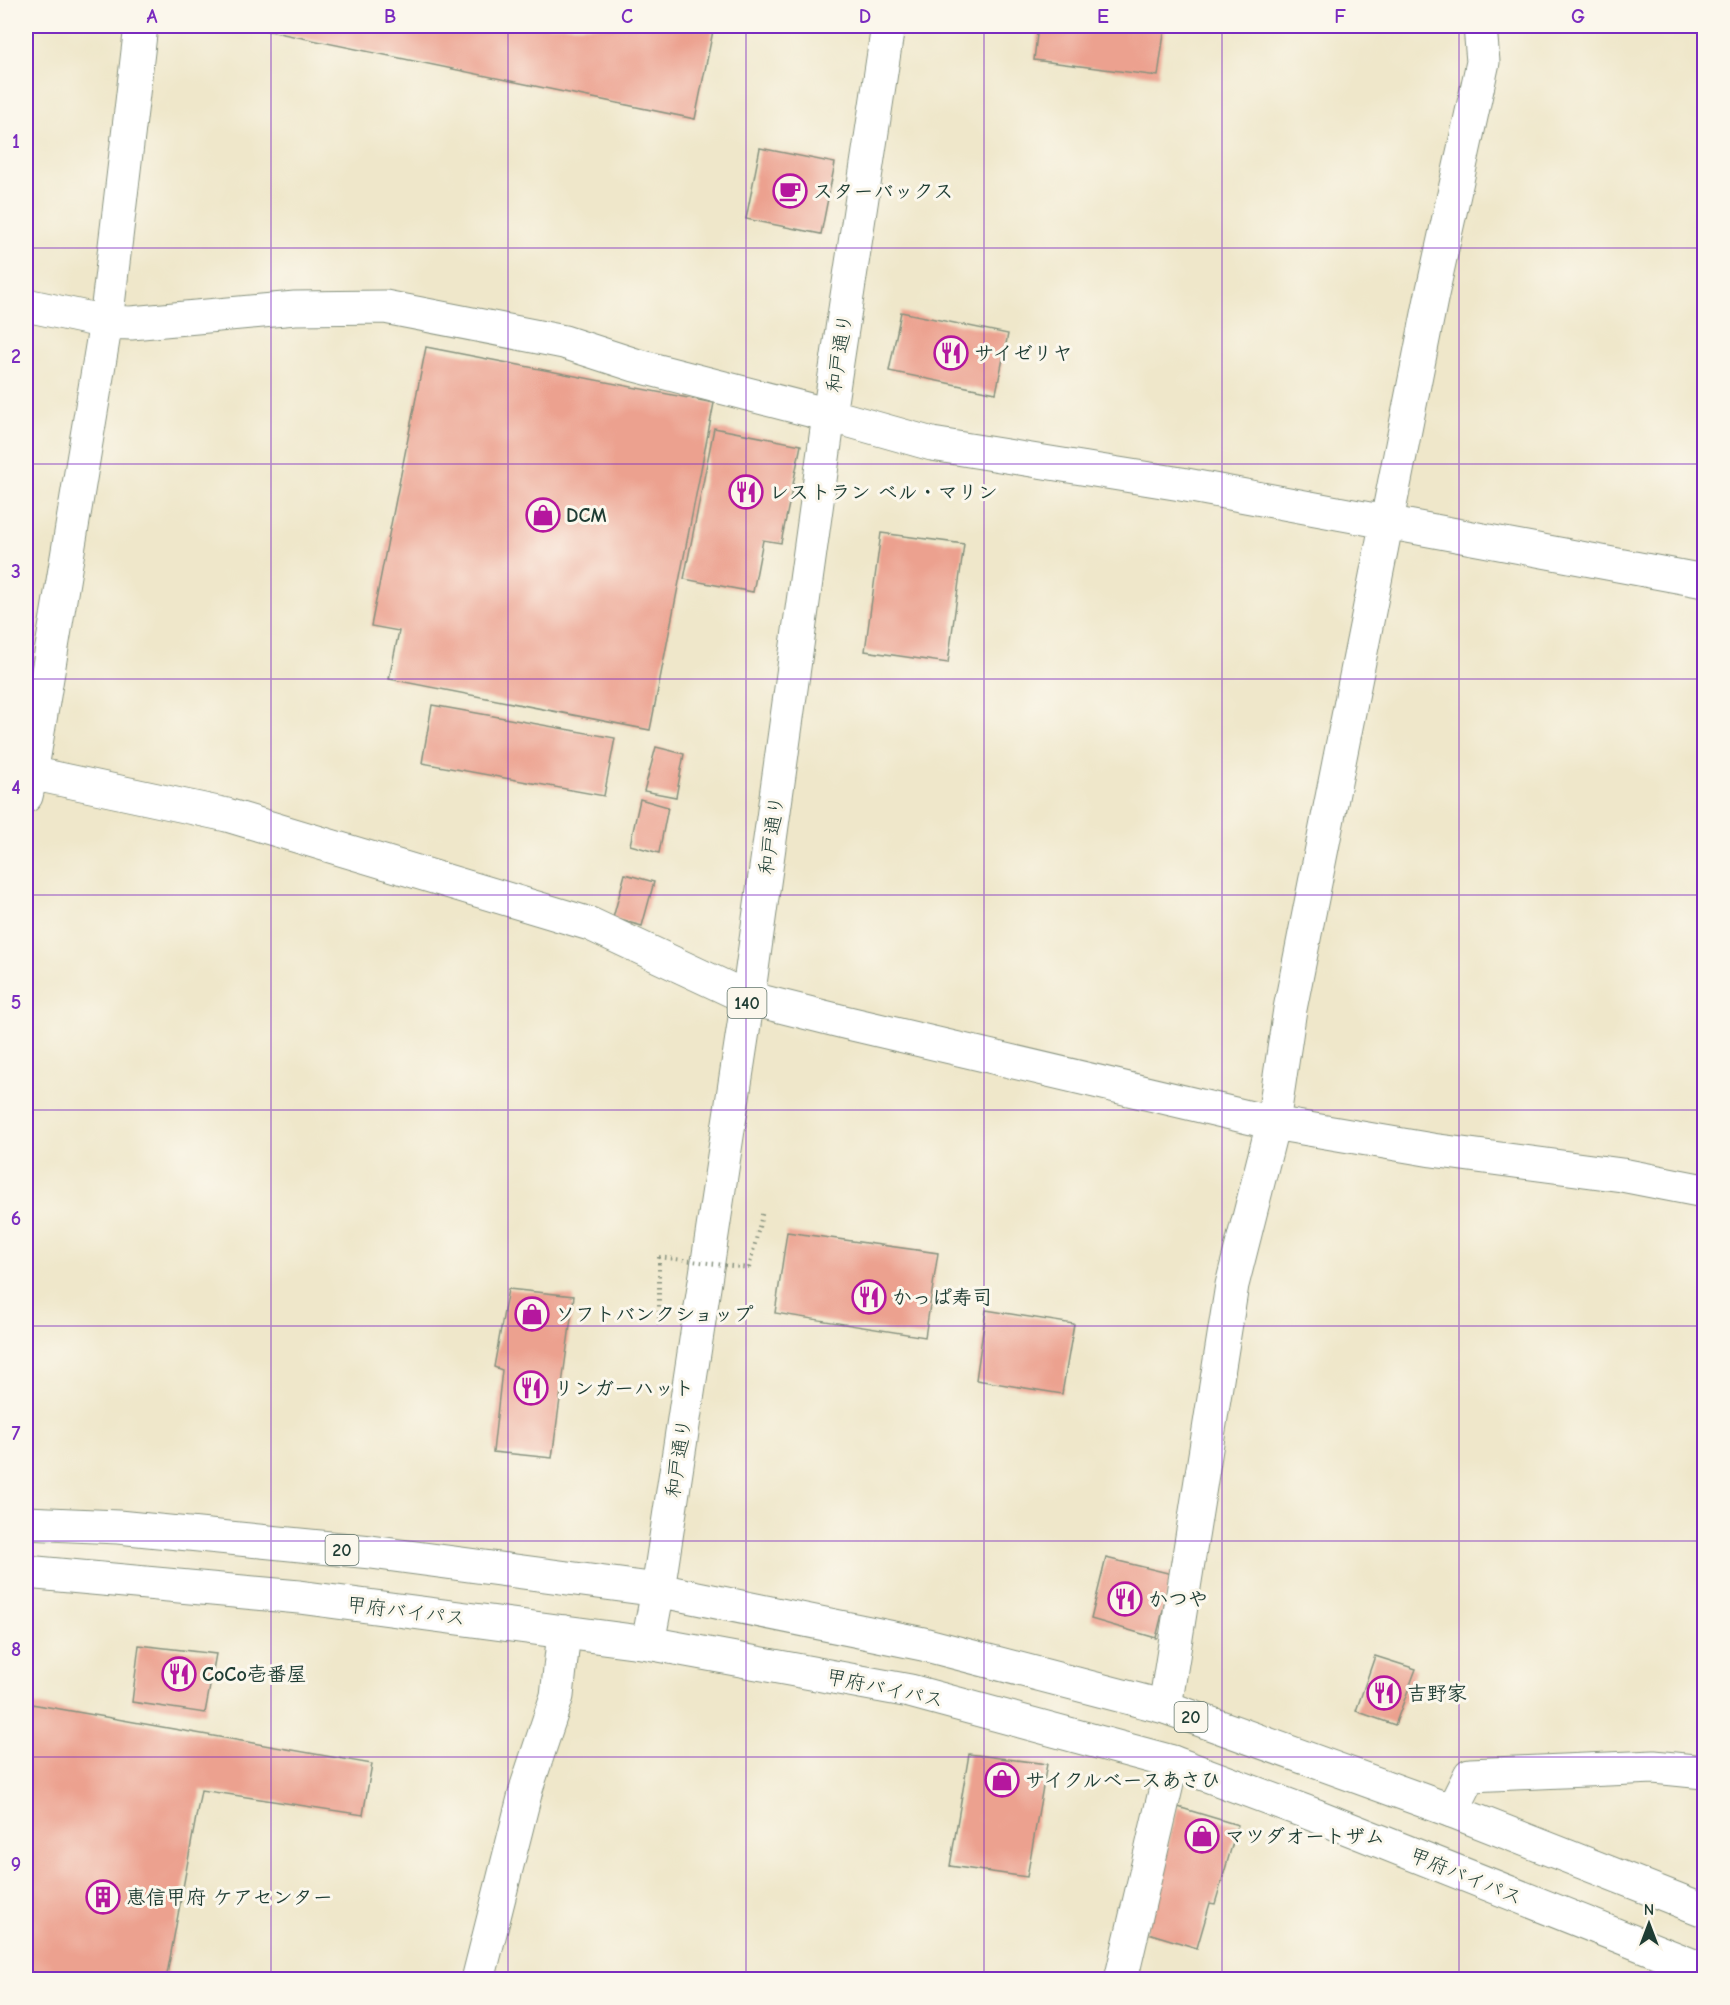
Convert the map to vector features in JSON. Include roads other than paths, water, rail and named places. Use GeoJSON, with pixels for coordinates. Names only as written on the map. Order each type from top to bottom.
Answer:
{"type":"FeatureCollection","features":[{"type":"Feature","properties":{"kind":"main road"},"geometry":{"type":"LineString","coordinates":[[141,26],[106,322],[28,781],[227,815],[590,924],[748,998],[1273,1123],[1432,1150],[1622,1175],[1704,1191]]}},
{"type":"Feature","properties":{"kind":"main road","name":"和戸通り"},"geometry":{"type":"LineString","coordinates":[[648,1643],[748,998],[829,415],[888,26]]}},
{"type":"Feature","properties":{"kind":"main road"},"geometry":{"type":"LineString","coordinates":[[1165,1707],[1232,1285],[1273,1123],[1290,1009],[1431,299],[1483,62],[1480,26]]}},
{"type":"Feature","properties":{"kind":"main road"},"geometry":{"type":"LineString","coordinates":[[26,305],[106,322],[131,323],[295,308],[385,307],[564,342],[635,365],[932,444],[1181,484],[1704,580]]}},
{"type":"Feature","properties":{"kind":"main road","name":"20"},"geometry":{"type":"LineString","coordinates":[[26,1523],[118,1527],[359,1551],[658,1590],[923,1644],[1165,1707],[1452,1811],[1704,1910]]}},
{"type":"Feature","properties":{"kind":"main road","name":"甲府バイパス"},"geometry":{"type":"LineString","coordinates":[[26,1572],[299,1598],[648,1643],[910,1691],[1172,1762],[1317,1816],[1704,1970]]}},
{"type":"Feature","properties":{"kind":"main road"},"geometry":{"type":"LineString","coordinates":[[478,1980],[527,1786],[557,1696],[564,1632]]}},
{"type":"Feature","properties":{"kind":"main road"},"geometry":{"type":"LineString","coordinates":[[1121,1980],[1172,1762]]}},
{"type":"Feature","properties":{"kind":"main road"},"geometry":{"type":"LineString","coordinates":[[1452,1811],[1470,1775],[1653,1767],[1704,1772]]}},
{"type":"Feature","properties":{"kind":"place","name":"スターバックス"},"geometry":{"type":"Point","coordinates":[790,191]}},
{"type":"Feature","properties":{"kind":"place","name":"サイゼリヤ"},"geometry":{"type":"Point","coordinates":[951,353]}},
{"type":"Feature","properties":{"kind":"place","name":"レストラン ベル・マリン"},"geometry":{"type":"Point","coordinates":[746,492]}},
{"type":"Feature","properties":{"kind":"place","name":"DCM"},"geometry":{"type":"Point","coordinates":[543,515]}},
{"type":"Feature","properties":{"kind":"place","name":"かっぱ寿司"},"geometry":{"type":"Point","coordinates":[869,1297]}},
{"type":"Feature","properties":{"kind":"place","name":"ソフトバンクショップ"},"geometry":{"type":"Point","coordinates":[532,1314]}},
{"type":"Feature","properties":{"kind":"place","name":"リンガーハット"},"geometry":{"type":"Point","coordinates":[531,1388]}},
{"type":"Feature","properties":{"kind":"place","name":"かつや"},"geometry":{"type":"Point","coordinates":[1125,1599]}},
{"type":"Feature","properties":{"kind":"place","name":"CoCo壱番屋"},"geometry":{"type":"Point","coordinates":[179,1674]}},
{"type":"Feature","properties":{"kind":"place","name":"吉野家"},"geometry":{"type":"Point","coordinates":[1384,1693]}},
{"type":"Feature","properties":{"kind":"place","name":"サイクルベースあさひ"},"geometry":{"type":"Point","coordinates":[1002,1780]}},
{"type":"Feature","properties":{"kind":"place","name":"マツダオートザム"},"geometry":{"type":"Point","coordinates":[1202,1836]}},
{"type":"Feature","properties":{"kind":"place","name":"恵信甲府 ケアセンター"},"geometry":{"type":"Point","coordinates":[103,1897]}}]}
